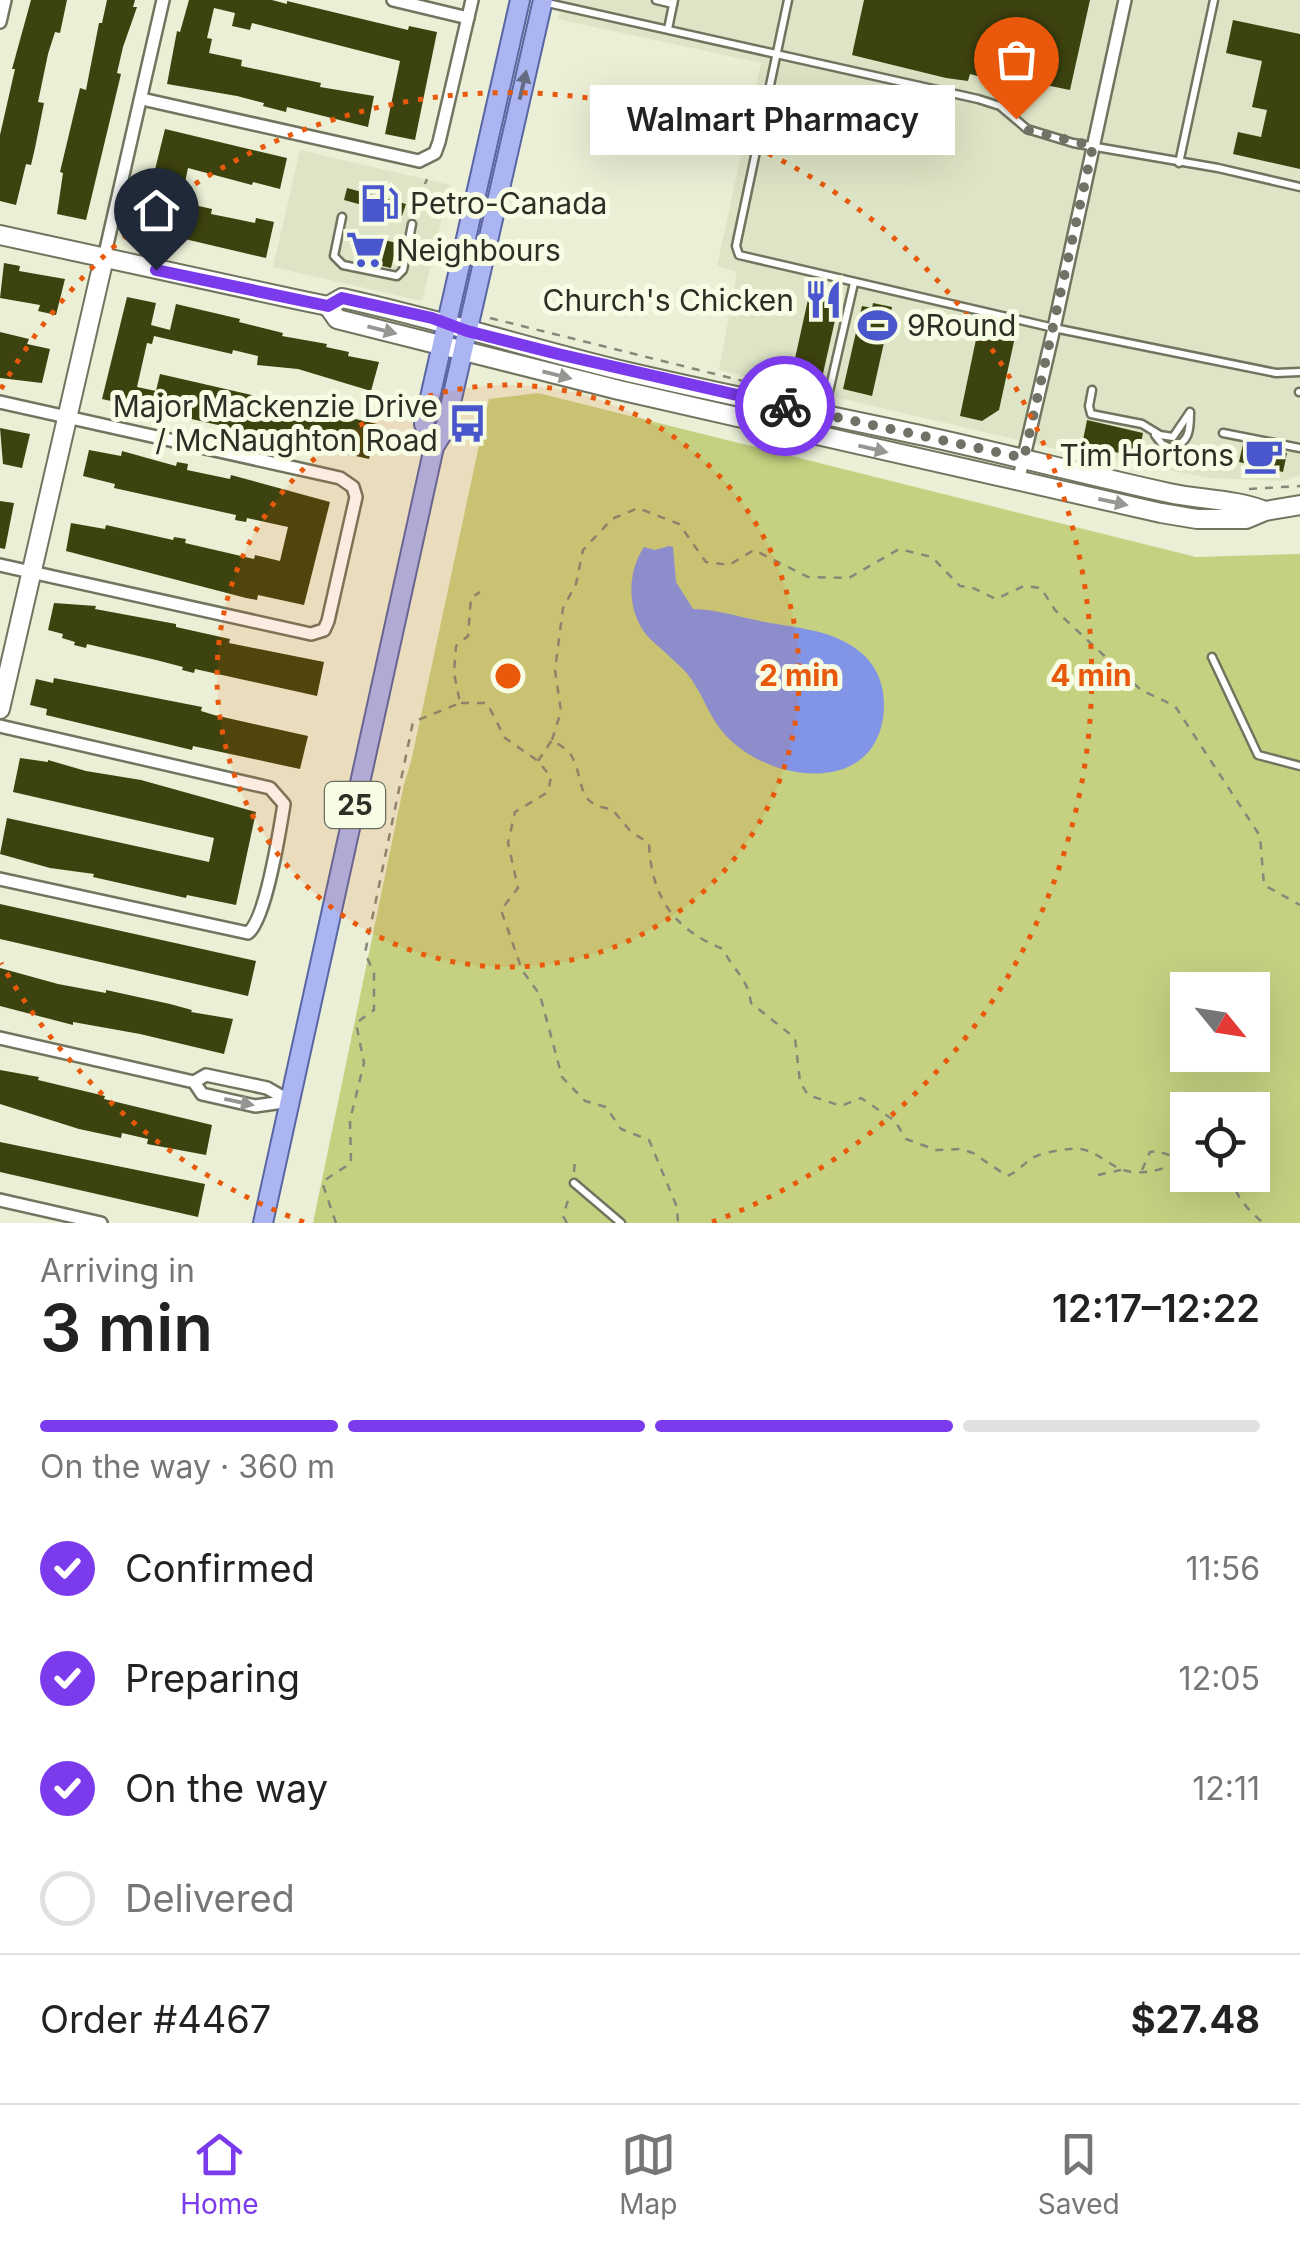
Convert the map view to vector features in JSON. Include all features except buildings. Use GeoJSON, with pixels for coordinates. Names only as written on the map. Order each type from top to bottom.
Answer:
{"type":"FeatureCollection","features":[{"type":"Feature","properties":{"kind":"main road","name":"25"},"geometry":{"type":"LineString","coordinates":[[434,446],[424,424],[520,0]]}},
{"type":"Feature","properties":{"kind":"main road","name":"25"},"geometry":{"type":"LineString","coordinates":[[262,1223],[434,446],[446,429],[543,1]]}},
{"type":"Feature","properties":{"kind":"street"},"geometry":{"type":"LineString","coordinates":[[0,22],[5,0]]}},
{"type":"Feature","properties":{"kind":"street"},"geometry":{"type":"LineString","coordinates":[[0,709],[164,0]]}},
{"type":"Feature","properties":{"kind":"street"},"geometry":{"type":"LineString","coordinates":[[394,0],[468,18]]}},
{"type":"Feature","properties":{"kind":"street"},"geometry":{"type":"LineString","coordinates":[[142,99],[419,162],[435,153],[440,142],[472,0]]}},
{"type":"Feature","properties":{"kind":"street"},"geometry":{"type":"LineString","coordinates":[[1018,482],[1125,0]]}},
{"type":"Feature","properties":{"kind":"street"},"geometry":{"type":"LineString","coordinates":[[0,235],[328,306],[342,298],[432,318],[467,331],[629,372],[1167,493],[1246,503],[1265,511]]}},
{"type":"Feature","properties":{"kind":"street"},"geometry":{"type":"LineString","coordinates":[[328,306],[337,319],[462,352],[1018,482],[1197,519],[1246,518],[1300,505]]}},
{"type":"Feature","properties":{"kind":"street"},"geometry":{"type":"LineString","coordinates":[[0,402],[345,480],[356,492],[328,621],[324,630],[311,634],[0,564]]}},
{"type":"Feature","properties":{"kind":"street"},"geometry":{"type":"LineString","coordinates":[[0,726],[270,788],[284,804],[260,908],[248,932],[0,879]]}},
{"type":"Feature","properties":{"kind":"street"},"geometry":{"type":"LineString","coordinates":[[0,1038],[194,1082],[206,1075],[268,1088],[290,1101]]}},
{"type":"Feature","properties":{"kind":"street"},"geometry":{"type":"LineString","coordinates":[[194,1082],[202,1094],[251,1106],[290,1101]]}},
{"type":"Feature","properties":{"kind":"street"},"geometry":{"type":"LineString","coordinates":[[0,1200],[101,1223]]}},
{"type":"Feature","properties":{"kind":"lane"},"geometry":{"type":"LineString","coordinates":[[656,0],[674,2],[668,29]]}},
{"type":"Feature","properties":{"kind":"lane"},"geometry":{"type":"LineString","coordinates":[[788,0],[736,246],[740,256],[1054,328],[1276,373],[1300,372]]}},
{"type":"Feature","properties":{"kind":"lane"},"geometry":{"type":"LineString","coordinates":[[1179,163],[1214,0]]}},
{"type":"Feature","properties":{"kind":"lane"},"geometry":{"type":"LineString","coordinates":[[543,1],[978,99],[1000,106],[1027,130],[1300,187]]}},
{"type":"Feature","properties":{"kind":"lane"},"geometry":{"type":"LineString","coordinates":[[342,217],[334,256],[343,265],[397,276],[403,270],[412,224]]}},
{"type":"Feature","properties":{"kind":"lane"},"geometry":{"type":"LineString","coordinates":[[824,414],[854,283]]}},
{"type":"Feature","properties":{"kind":"lane"},"geometry":{"type":"LineString","coordinates":[[1092,390],[1091,414],[1142,424],[1172,449],[1184,443],[1190,430],[1190,412],[1172,436],[1152,431]]}},
{"type":"Feature","properties":{"kind":"lane"},"geometry":{"type":"LineString","coordinates":[[1223,433],[1300,448]]}},
{"type":"Feature","properties":{"kind":"lane"},"geometry":{"type":"LineString","coordinates":[[1212,656],[1258,755],[1300,766]]}},
{"type":"Feature","properties":{"kind":"lane"},"geometry":{"type":"LineString","coordinates":[[574,1183],[620,1223]]}},
{"type":"Feature","properties":{"kind":"path"},"geometry":{"type":"LineString","coordinates":[[418,199],[427,179]]}},
{"type":"Feature","properties":{"kind":"path"},"geometry":{"type":"LineString","coordinates":[[490,318],[766,386]]}},
{"type":"Feature","properties":{"kind":"path"},"geometry":{"type":"LineString","coordinates":[[1250,489],[1300,486]]}},
{"type":"Feature","properties":{"kind":"path"},"geometry":{"type":"LineString","coordinates":[[538,761],[552,740],[561,710],[556,670],[563,608],[576,584],[583,550],[612,519],[638,508],[678,524],[706,562],[730,564],[754,550],[808,577],[849,578],[899,549],[932,556],[960,586],[996,599],[1024,586],[1041,588],[1055,610],[1141,690],[1175,706],[1260,836],[1264,885],[1300,905]]}},
{"type":"Feature","properties":{"kind":"path"},"geometry":{"type":"LineString","coordinates":[[460,703],[454,673],[456,646],[468,636],[472,598],[480,592]]}},
{"type":"Feature","properties":{"kind":"path"},"geometry":{"type":"LineString","coordinates":[[336,1223],[322,1182],[351,1163],[350,1120],[364,1063],[356,1024],[374,1010],[374,973],[366,953],[412,722],[460,703],[486,703],[505,738],[538,761],[551,778],[548,792],[515,812],[508,842],[518,888],[501,910],[522,970],[540,995],[562,1077],[586,1101],[606,1107],[621,1130],[649,1140],[672,1193],[678,1223]]}},
{"type":"Feature","properties":{"kind":"path"},"geometry":{"type":"LineString","coordinates":[[552,740],[570,753],[586,800],[599,808],[612,809],[631,832],[648,844],[650,871],[667,912],[706,942],[723,949],[731,965],[748,981],[750,1003],[795,1038],[800,1082],[808,1095],[841,1106],[861,1098],[895,1121],[906,1138],[936,1150],[974,1153],[1007,1176],[1034,1157],[1071,1149],[1086,1149],[1122,1170]]}},
{"type":"Feature","properties":{"kind":"path"},"geometry":{"type":"LineString","coordinates":[[1141,1172],[1150,1152],[1170,1155]]}},
{"type":"Feature","properties":{"kind":"path"},"geometry":{"type":"LineString","coordinates":[[1098,1176],[1170,1166]]}},
{"type":"Feature","properties":{"kind":"path"},"geometry":{"type":"LineString","coordinates":[[1235,1192],[1263,1223]]}},
{"type":"Feature","properties":{"kind":"shaded area"},"geometry":{"type":"Polygon","coordinates":[[[562,0],[1300,0],[1300,475],[1283,481],[1210,478],[1056,449],[719,370],[737,272],[717,266],[761,63],[558,19],[562,0]]]}},
{"type":"Feature","properties":{"kind":"shaded area"},"geometry":{"type":"Polygon","coordinates":[[[300,150],[450,185],[422,301],[273,267],[300,150]]]}},
{"type":"Feature","properties":{"kind":"green space"},"geometry":{"type":"Polygon","coordinates":[[[538,393],[1196,557],[1300,554],[1300,1223],[313,1223],[489,399],[538,393]]]}},
{"type":"Feature","properties":{"kind":"water"},"geometry":{"type":"Polygon","coordinates":[[[644,547],[655,550],[673,547],[676,582],[693,609],[816,631],[843,641],[866,657],[880,680],[884,705],[880,732],[869,752],[852,765],[832,772],[809,773],[785,770],[762,761],[730,740],[689,676],[647,636],[635,613],[631,590],[638,557],[644,547]]]}},
{"type":"Feature","properties":{"kind":"way so far"},"geometry":{"type":"LineString","coordinates":[[785,406],[1024,458],[1093,146],[1027,130],[1016,119]]}},
{"type":"Feature","properties":{"kind":"place","name":"Walmart Pharmacy"},"geometry":{"type":"Point","coordinates":[1016,119]}},
{"type":"Feature","properties":{"kind":"place","name":"Petro-Canada"},"geometry":{"type":"Point","coordinates":[380,203]}},
{"type":"Feature","properties":{"kind":"place","name":"Neighbours"},"geometry":{"type":"Point","coordinates":[366,250]}},
{"type":"Feature","properties":{"kind":"place","name":"Church's Chicken"},"geometry":{"type":"Point","coordinates":[824,300]}},
{"type":"Feature","properties":{"kind":"place","name":"9Round"},"geometry":{"type":"Point","coordinates":[877,325]}},
{"type":"Feature","properties":{"kind":"place","name":"Major Mackenzie Drive / McNaughton Road"},"geometry":{"type":"Point","coordinates":[468,423]}},
{"type":"Feature","properties":{"kind":"place","name":"Tim Hortons"},"geometry":{"type":"Point","coordinates":[1264,455]}},
{"type":"Feature","properties":{"kind":"route"},"geometry":{"type":"LineString","coordinates":[[156,270],[328,306],[342,298],[432,318],[467,331],[629,372],[785,406]]}}]}
